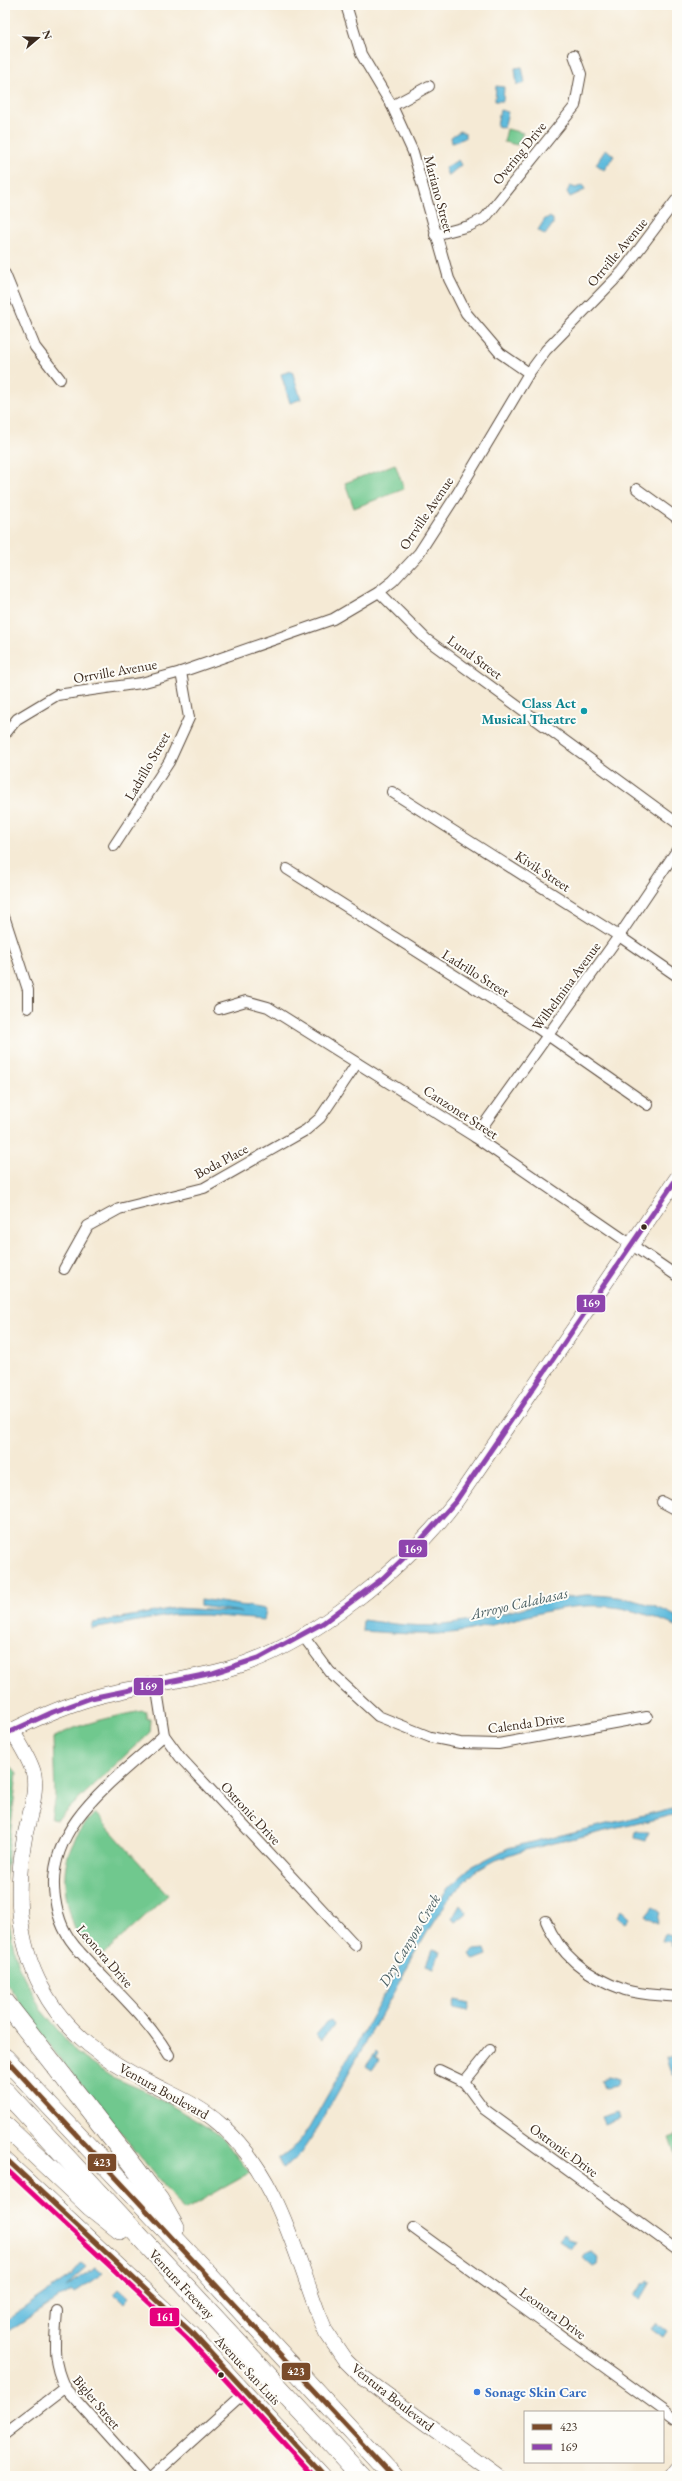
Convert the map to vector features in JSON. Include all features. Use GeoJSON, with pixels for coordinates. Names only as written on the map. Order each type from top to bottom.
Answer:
{"type":"FeatureCollection","features":[{"type":"Feature","properties":{"kind":"highway"},"geometry":{"type":"LineString","coordinates":[[5,2002],[154,2194],[189,2254]]}},
{"type":"Feature","properties":{"kind":"highway","name":"Ventura Freeway"},"geometry":{"type":"LineString","coordinates":[[5,2058],[189,2254],[392,2475]]}},
{"type":"Feature","properties":{"kind":"highway","name":"Ventura Freeway"},"geometry":{"type":"LineString","coordinates":[[5,2091],[361,2476]]}},
{"type":"Feature","properties":{"kind":"highway"},"geometry":{"type":"LineString","coordinates":[[5,2126],[91,2207],[167,2267]]}},
{"type":"Feature","properties":{"kind":"main road"},"geometry":{"type":"LineString","coordinates":[[8,1732],[63,1708],[102,1695],[230,1668],[263,1656],[303,1636],[372,1587],[407,1557],[441,1521],[512,1421],[630,1244],[677,1178]]}},
{"type":"Feature","properties":{"kind":"main road","name":"Ventura Boulevard"},"geometry":{"type":"LineString","coordinates":[[8,1732],[30,1765],[34,1782],[19,1874],[18,1899],[20,1924],[32,1966],[42,1989],[57,2012],[94,2050],[120,2067],[203,2111],[236,2140],[250,2155],[268,2182],[326,2332],[345,2360],[385,2394],[498,2476]]}},
{"type":"Feature","properties":{"kind":"street","name":"Mariano Street"},"geometry":{"type":"LineString","coordinates":[[346,5],[361,54],[392,106],[417,164],[435,235],[449,279],[466,313],[500,353],[529,373]]}},
{"type":"Feature","properties":{"kind":"street","name":"Overing Drive"},"geometry":{"type":"LineString","coordinates":[[435,235],[469,226],[485,218],[575,106],[581,74],[574,55]]}},
{"type":"Feature","properties":{"kind":"street"},"geometry":{"type":"LineString","coordinates":[[392,106],[429,86]]}},
{"type":"Feature","properties":{"kind":"street","name":"Orrville Avenue"},"geometry":{"type":"LineString","coordinates":[[5,734],[17,719],[57,695],[141,683],[181,672],[333,619],[379,592],[419,553],[457,494],[529,373],[546,350],[622,272],[677,199]]}},
{"type":"Feature","properties":{"kind":"street"},"geometry":{"type":"LineString","coordinates":[[5,274],[35,347],[60,379]]}},
{"type":"Feature","properties":{"kind":"street"},"geometry":{"type":"LineString","coordinates":[[637,489],[677,518]]}},
{"type":"Feature","properties":{"kind":"street","name":"Lund Street"},"geometry":{"type":"LineString","coordinates":[[379,592],[426,639],[677,823]]}},
{"type":"Feature","properties":{"kind":"street","name":"Ladrillo Street"},"geometry":{"type":"LineString","coordinates":[[114,846],[169,762],[189,718],[181,672]]}},
{"type":"Feature","properties":{"kind":"street","name":"Kivik Street"},"geometry":{"type":"LineString","coordinates":[[392,792],[619,936],[677,976]]}},
{"type":"Feature","properties":{"kind":"street","name":"Wilhelmina Avenue"},"geometry":{"type":"LineString","coordinates":[[475,1137],[619,936],[677,850]]}},
{"type":"Feature","properties":{"kind":"street","name":"Ladrillo Street"},"geometry":{"type":"LineString","coordinates":[[287,870],[548,1035],[648,1104]]}},
{"type":"Feature","properties":{"kind":"street"},"geometry":{"type":"LineString","coordinates":[[5,919],[28,990],[28,1008]]}},
{"type":"Feature","properties":{"kind":"street","name":"Canzonet Street"},"geometry":{"type":"LineString","coordinates":[[219,1009],[246,1001],[256,1002],[475,1137],[677,1276]]}},
{"type":"Feature","properties":{"kind":"street","name":"Boda Place"},"geometry":{"type":"LineString","coordinates":[[64,1269],[88,1226],[119,1209],[204,1188],[306,1130],[320,1118],[357,1063]]}},
{"type":"Feature","properties":{"kind":"street"},"geometry":{"type":"LineString","coordinates":[[662,1502],[677,1510]]}},
{"type":"Feature","properties":{"kind":"street","name":"Calenda Drive"},"geometry":{"type":"LineString","coordinates":[[303,1636],[330,1672],[378,1716],[430,1737],[460,1742],[498,1744],[647,1717]]}},
{"type":"Feature","properties":{"kind":"street","name":"Ostronic Drive"},"geometry":{"type":"LineString","coordinates":[[156,1684],[164,1735],[180,1757],[355,1945]]}},
{"type":"Feature","properties":{"kind":"street","name":"Leonora Drive"},"geometry":{"type":"LineString","coordinates":[[164,1735],[95,1799],[69,1828],[54,1864],[53,1887],[57,1914],[69,1939],[156,2033],[169,2055]]}},
{"type":"Feature","properties":{"kind":"street"},"geometry":{"type":"LineString","coordinates":[[546,1921],[557,1945],[578,1966],[600,1979],[626,1990],[677,1997]]}},
{"type":"Feature","properties":{"kind":"street"},"geometry":{"type":"LineString","coordinates":[[464,2082],[490,2050]]}},
{"type":"Feature","properties":{"kind":"street","name":"Ostronic Drive"},"geometry":{"type":"LineString","coordinates":[[439,2070],[464,2082],[484,2109],[677,2250]]}},
{"type":"Feature","properties":{"kind":"street","name":"Avenue San Luis"},"geometry":{"type":"LineString","coordinates":[[5,2158],[175,2316],[324,2476]]}},
{"type":"Feature","properties":{"kind":"street","name":"Leonora Drive"},"geometry":{"type":"LineString","coordinates":[[413,2228],[677,2420]]}},
{"type":"Feature","properties":{"kind":"street","name":"Bigler Street"},"geometry":{"type":"LineString","coordinates":[[57,2311],[54,2354],[57,2372],[65,2388],[144,2476]]}},
{"type":"Feature","properties":{"kind":"street"},"geometry":{"type":"LineString","coordinates":[[5,2434],[65,2388]]}},
{"type":"Feature","properties":{"kind":"street"},"geometry":{"type":"LineString","coordinates":[[153,2476],[246,2392]]}},
{"type":"Feature","properties":{"kind":"street"},"geometry":{"type":"LineString","coordinates":[[671,2476],[677,2468]]}},
{"type":"Feature","properties":{"kind":"green space"},"geometry":{"type":"Polygon","coordinates":[[[507,129],[523,133],[517,145],[504,142],[507,129]]]}},
{"type":"Feature","properties":{"kind":"green space"},"geometry":{"type":"Polygon","coordinates":[[[395,464],[404,489],[354,508],[345,483],[395,464]]]}},
{"type":"Feature","properties":{"kind":"green space"},"geometry":{"type":"Polygon","coordinates":[[[142,1711],[146,1712],[147,1719],[151,1719],[150,1732],[57,1820],[51,1819],[55,1796],[53,1738],[85,1724],[142,1711]]]}},
{"type":"Feature","properties":{"kind":"green space"},"geometry":{"type":"Polygon","coordinates":[[[5,1767],[12,1767],[17,1773],[5,1881],[5,1767]]]}},
{"type":"Feature","properties":{"kind":"green space"},"geometry":{"type":"Polygon","coordinates":[[[95,1813],[168,1895],[99,1958],[80,1937],[73,1924],[66,1892],[65,1878],[69,1851],[75,1838],[95,1813]]]}},
{"type":"Feature","properties":{"kind":"green space"},"geometry":{"type":"Polygon","coordinates":[[[5,1904],[17,1963],[41,2010],[78,2054],[110,2076],[154,2095],[220,2135],[250,2173],[184,2210],[56,2054],[5,1981],[5,1904]]]}},
{"type":"Feature","properties":{"kind":"green space"},"geometry":{"type":"Polygon","coordinates":[[[677,2135],[677,2161],[669,2138],[677,2135]]]}},
{"type":"Feature","properties":{"kind":"water"},"geometry":{"type":"Polygon","coordinates":[[[522,67],[525,83],[517,85],[515,68],[522,67]]]}},
{"type":"Feature","properties":{"kind":"water"},"geometry":{"type":"Polygon","coordinates":[[[496,86],[504,87],[503,101],[495,101],[496,86]]]}},
{"type":"Feature","properties":{"kind":"water"},"geometry":{"type":"Polygon","coordinates":[[[500,110],[508,112],[504,128],[497,126],[500,110]]]}},
{"type":"Feature","properties":{"kind":"water"},"geometry":{"type":"Polygon","coordinates":[[[460,131],[465,133],[465,138],[452,143],[451,137],[460,131]]]}},
{"type":"Feature","properties":{"kind":"water"},"geometry":{"type":"Polygon","coordinates":[[[606,149],[614,156],[604,170],[596,164],[606,149]]]}},
{"type":"Feature","properties":{"kind":"water"},"geometry":{"type":"Polygon","coordinates":[[[458,160],[461,165],[448,176],[445,168],[458,160]]]}},
{"type":"Feature","properties":{"kind":"water"},"geometry":{"type":"Polygon","coordinates":[[[583,185],[585,190],[570,197],[567,192],[570,186],[576,188],[583,185]]]}},
{"type":"Feature","properties":{"kind":"water"},"geometry":{"type":"Polygon","coordinates":[[[549,217],[553,219],[553,224],[545,235],[538,230],[545,219],[549,217]]]}},
{"type":"Feature","properties":{"kind":"water"},"geometry":{"type":"Polygon","coordinates":[[[292,371],[301,399],[290,403],[281,374],[292,371]]]}},
{"type":"Feature","properties":{"kind":"water"},"geometry":{"type":"Polygon","coordinates":[[[586,1595],[610,1596],[644,1603],[666,1611],[677,1617],[677,1627],[647,1615],[619,1608],[594,1606],[570,1607],[546,1611],[452,1633],[414,1634],[362,1631],[363,1620],[418,1626],[451,1624],[485,1618],[569,1597],[586,1595]]]}},
{"type":"Feature","properties":{"kind":"water"},"geometry":{"type":"Polygon","coordinates":[[[200,1599],[266,1609],[264,1620],[206,1615],[173,1615],[92,1629],[93,1623],[175,1608],[241,1612],[200,1606],[200,1599]]]}},
{"type":"Feature","properties":{"kind":"water"},"geometry":{"type":"Polygon","coordinates":[[[677,1807],[677,1814],[529,1849],[496,1860],[476,1871],[450,1897],[429,1929],[316,2131],[300,2154],[283,2169],[278,2159],[298,2144],[309,2128],[432,1910],[449,1887],[473,1866],[508,1848],[677,1807]]]}},
{"type":"Feature","properties":{"kind":"water"},"geometry":{"type":"Polygon","coordinates":[[[636,1832],[649,1832],[646,1841],[635,1838],[636,1832]]]}},
{"type":"Feature","properties":{"kind":"water"},"geometry":{"type":"Polygon","coordinates":[[[460,1905],[467,1913],[456,1922],[452,1919],[460,1905]]]}},
{"type":"Feature","properties":{"kind":"water"},"geometry":{"type":"Polygon","coordinates":[[[653,1907],[660,1911],[657,1923],[646,1916],[653,1907]]]}},
{"type":"Feature","properties":{"kind":"water"},"geometry":{"type":"Polygon","coordinates":[[[621,1910],[630,1918],[626,1923],[617,1916],[621,1910]]]}},
{"type":"Feature","properties":{"kind":"water"},"geometry":{"type":"Polygon","coordinates":[[[665,1933],[677,1937],[674,1946],[671,1946],[672,1942],[662,1941],[665,1933]]]}},
{"type":"Feature","properties":{"kind":"water"},"geometry":{"type":"Polygon","coordinates":[[[485,1949],[487,1955],[474,1960],[470,1954],[475,1950],[485,1949]]]}},
{"type":"Feature","properties":{"kind":"water"},"geometry":{"type":"Polygon","coordinates":[[[432,1950],[440,1952],[434,1968],[426,1965],[432,1950]]]}},
{"type":"Feature","properties":{"kind":"water"},"geometry":{"type":"Polygon","coordinates":[[[455,2000],[469,2003],[467,2011],[453,2008],[455,2000]]]}},
{"type":"Feature","properties":{"kind":"water"},"geometry":{"type":"Polygon","coordinates":[[[331,2020],[334,2025],[322,2040],[316,2035],[328,2021],[331,2020]]]}},
{"type":"Feature","properties":{"kind":"water"},"geometry":{"type":"Polygon","coordinates":[[[376,2052],[378,2054],[375,2058],[379,2060],[372,2070],[366,2066],[376,2052]]]}},
{"type":"Feature","properties":{"kind":"water"},"geometry":{"type":"Polygon","coordinates":[[[675,2055],[677,2074],[672,2075],[666,2058],[675,2055]]]}},
{"type":"Feature","properties":{"kind":"water"},"geometry":{"type":"Polygon","coordinates":[[[608,2077],[618,2080],[617,2086],[604,2088],[601,2081],[608,2077]]]}},
{"type":"Feature","properties":{"kind":"water"},"geometry":{"type":"Polygon","coordinates":[[[618,2112],[620,2118],[605,2124],[602,2117],[618,2112]]]}},
{"type":"Feature","properties":{"kind":"water"},"geometry":{"type":"Polygon","coordinates":[[[563,2233],[568,2239],[576,2241],[571,2249],[558,2239],[563,2233]]]}},
{"type":"Feature","properties":{"kind":"water"},"geometry":{"type":"Polygon","coordinates":[[[591,2252],[598,2258],[597,2265],[593,2267],[583,2258],[586,2254],[591,2252]]]}},
{"type":"Feature","properties":{"kind":"water"},"geometry":{"type":"Polygon","coordinates":[[[82,2263],[87,2267],[65,2287],[96,2267],[103,2273],[74,2293],[71,2290],[5,2333],[5,2321],[72,2275],[82,2263]]]}},
{"type":"Feature","properties":{"kind":"water"},"geometry":{"type":"Polygon","coordinates":[[[648,2280],[651,2282],[641,2299],[635,2295],[643,2282],[646,2284],[648,2280]]]}},
{"type":"Feature","properties":{"kind":"water"},"geometry":{"type":"Polygon","coordinates":[[[119,2289],[129,2298],[124,2304],[114,2294],[119,2289]]]}},
{"type":"Feature","properties":{"kind":"water"},"geometry":{"type":"Polygon","coordinates":[[[656,2322],[667,2331],[663,2337],[651,2328],[656,2322]]]}},
{"type":"Feature","properties":{"kind":"transit line","name":"169"},"geometry":{"type":"LineString","coordinates":[[5,1734],[53,1712],[91,1698],[213,1673],[259,1658],[323,1623],[383,1578],[410,1552],[456,1501],[677,1178]]}},
{"type":"Feature","properties":{"kind":"transit line","name":"423"},"geometry":{"type":"LineString","coordinates":[[5,2058],[393,2476]]}},
{"type":"Feature","properties":{"kind":"transit line","name":"423"},"geometry":{"type":"LineString","coordinates":[[5,2158],[192,2333],[324,2476]]}},
{"type":"Feature","properties":{"kind":"transit line","name":"161"},"geometry":{"type":"LineString","coordinates":[[5,2168],[187,2338],[314,2476]]}},
{"type":"Feature","properties":{"kind":"place","name":"Class Act Musical Theatre"},"geometry":{"type":"Point","coordinates":[584,711]}},
{"type":"Feature","properties":{"kind":"place","name":"Sonage Skin Care"},"geometry":{"type":"Point","coordinates":[477,2392]}},
{"type":"Feature","properties":{"kind":"water label","name":"Arroyo Calabasas"},"geometry":{"type":"Point","coordinates":[519,1603]}},
{"type":"Feature","properties":{"kind":"water label","name":"Dry Canyon Creek"},"geometry":{"type":"Point","coordinates":[409,1940]}}]}
